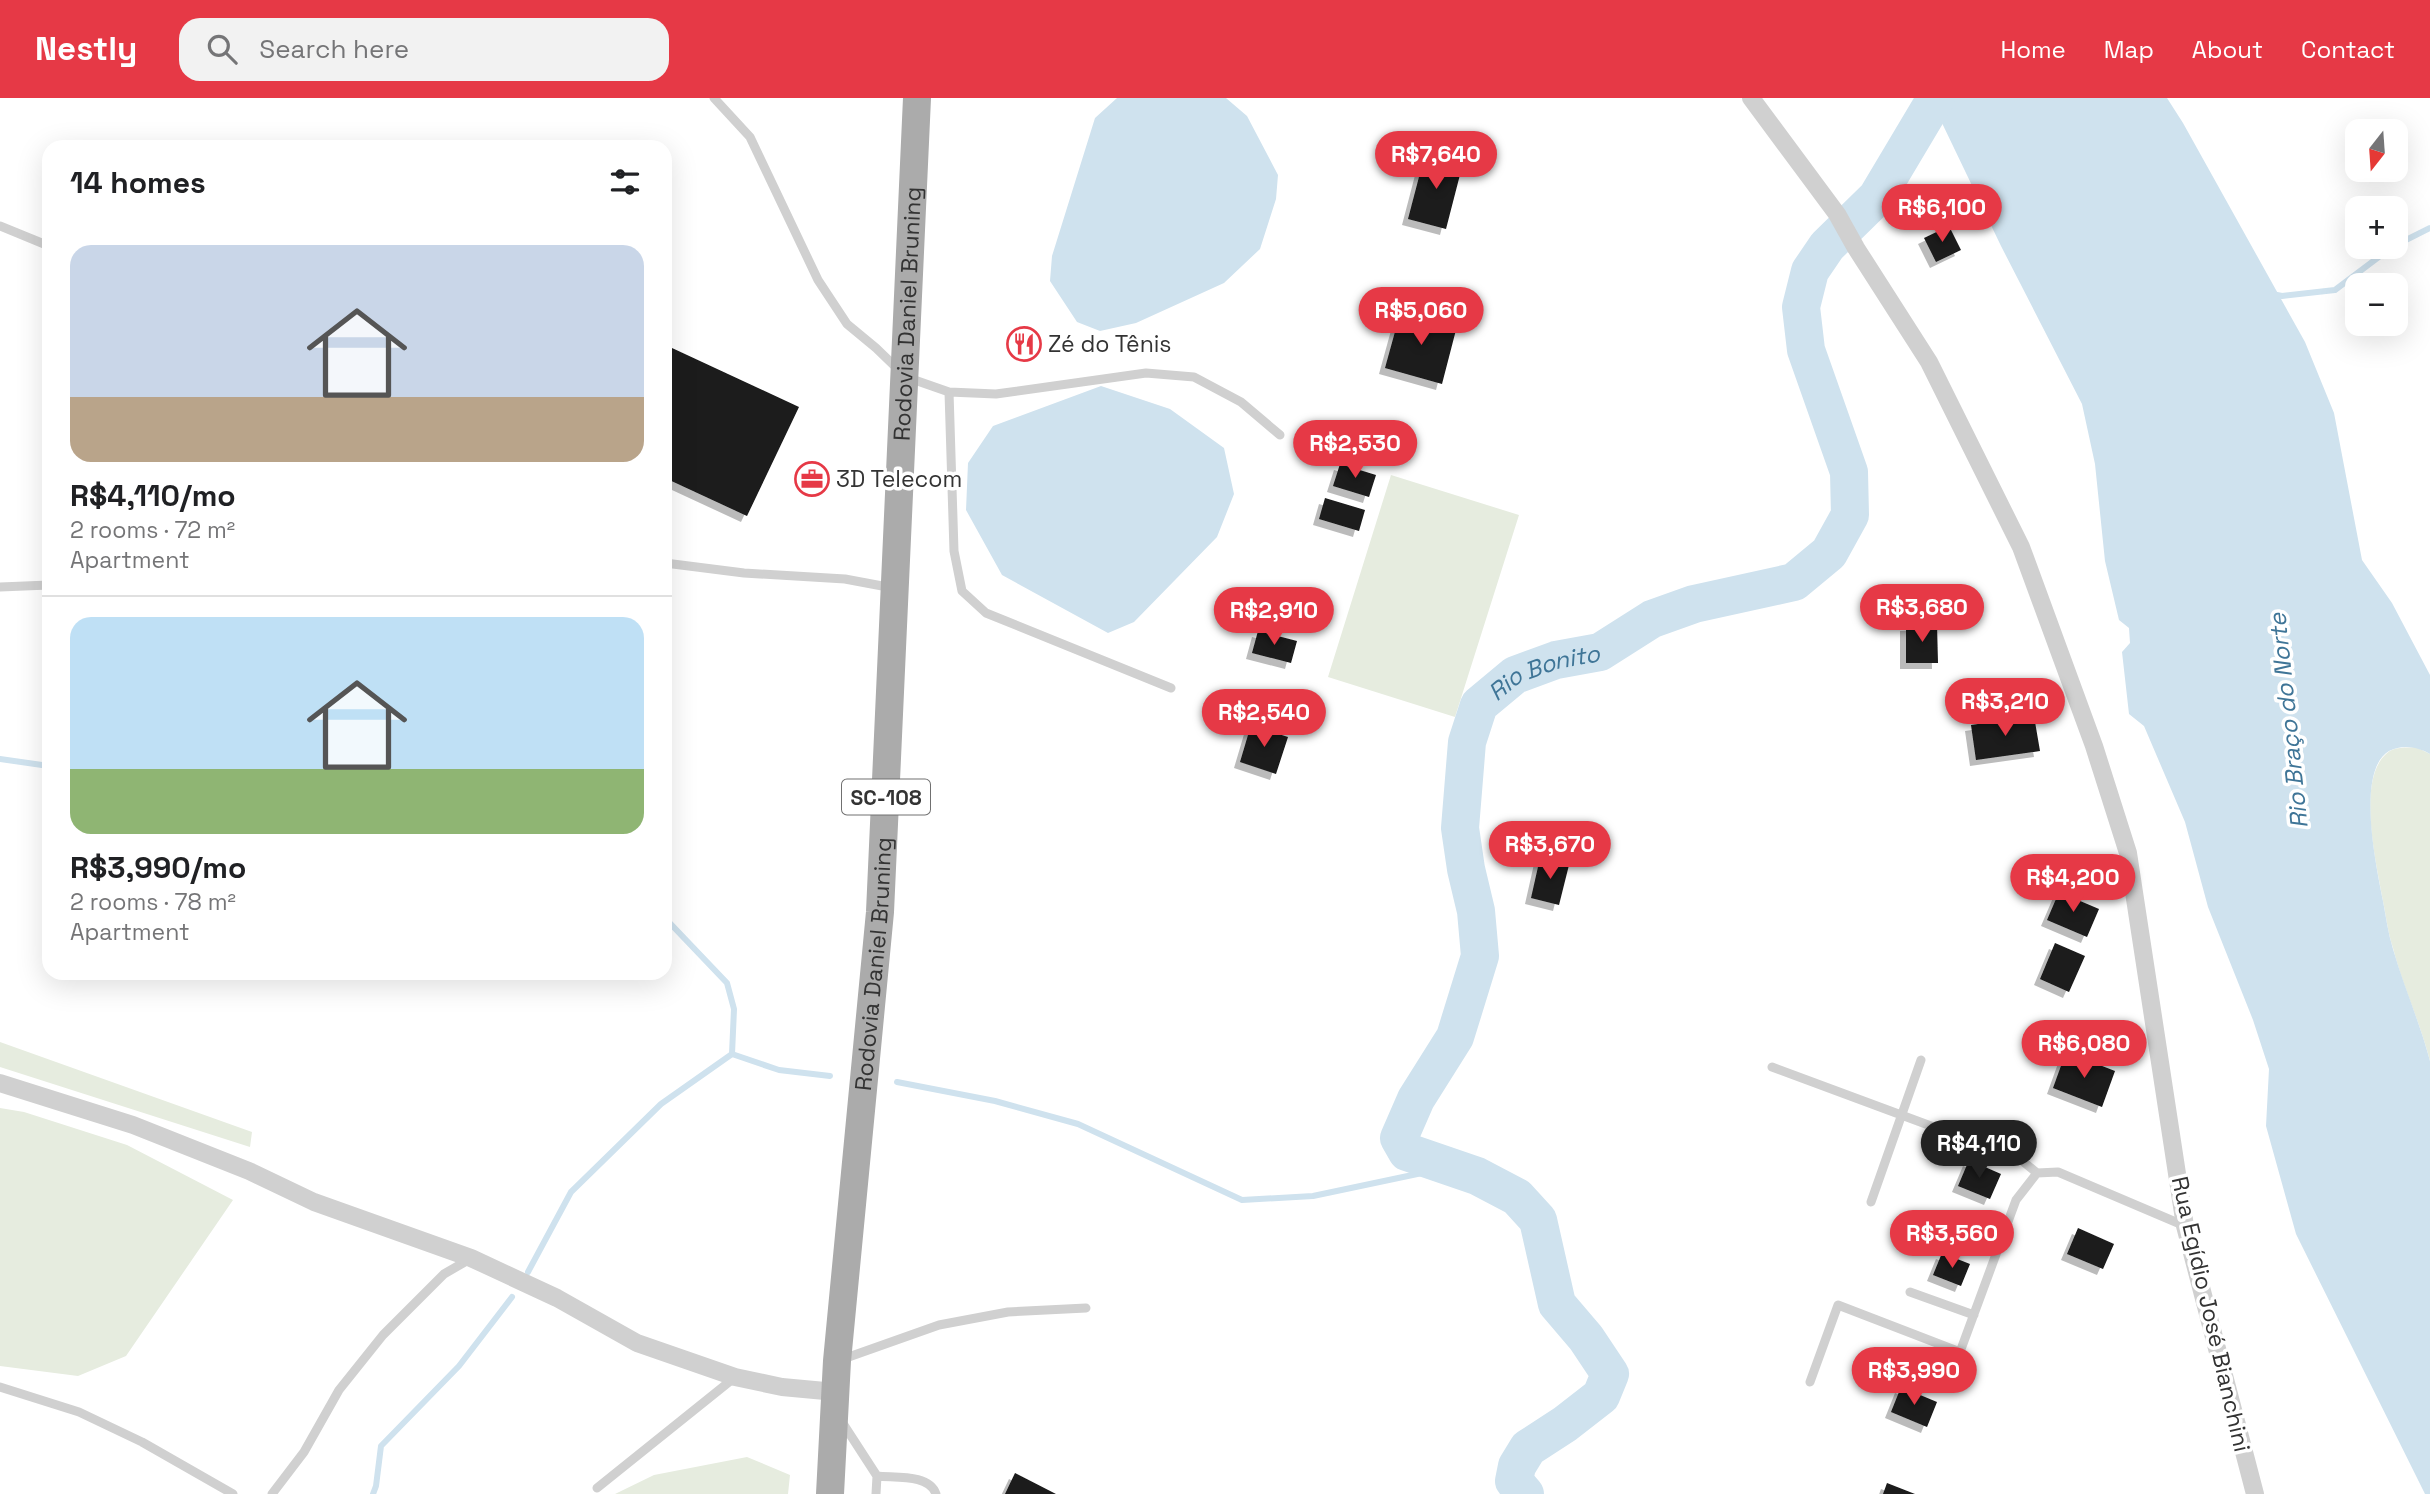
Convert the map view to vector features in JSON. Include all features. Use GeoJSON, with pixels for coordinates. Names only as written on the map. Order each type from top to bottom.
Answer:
{"type":"FeatureCollection","features":[{"type":"Feature","properties":{"kind":"main road","name":"Rodovia Daniel Bruning"},"geometry":{"type":"LineString","coordinates":[[830,1494],[837,1361],[880,912],[917,98]]}},
{"type":"Feature","properties":{"kind":"street","name":"Rua Egídio José Bianchini"},"geometry":{"type":"LineString","coordinates":[[1751,98],[1837,214],[1929,362],[2021,547],[2094,747],[2128,853],[2185,1226],[2255,1494]]}},
{"type":"Feature","properties":{"kind":"street"},"geometry":{"type":"LineString","coordinates":[[0,1083],[133,1125],[249,1171],[314,1202],[471,1258],[557,1298],[637,1343],[735,1377],[835,1402]]}},
{"type":"Feature","properties":{"kind":"lane"},"geometry":{"type":"LineString","coordinates":[[714,98],[750,137],[818,280],[847,324],[906,377],[949,391],[996,394],[1146,373],[1194,377],[1241,402],[1280,435]]}},
{"type":"Feature","properties":{"kind":"lane"},"geometry":{"type":"LineString","coordinates":[[0,226],[42,243]]}},
{"type":"Feature","properties":{"kind":"lane"},"geometry":{"type":"LineString","coordinates":[[949,391],[954,551],[962,591],[986,613],[1171,688]]}},
{"type":"Feature","properties":{"kind":"lane"},"geometry":{"type":"LineString","coordinates":[[672,564],[744,573],[845,579],[896,589]]}},
{"type":"Feature","properties":{"kind":"lane"},"geometry":{"type":"LineString","coordinates":[[0,587],[42,585]]}},
{"type":"Feature","properties":{"kind":"lane"},"geometry":{"type":"LineString","coordinates":[[1871,1202],[1921,1060]]}},
{"type":"Feature","properties":{"kind":"lane"},"geometry":{"type":"LineString","coordinates":[[1772,1067],[2020,1159],[2037,1173],[2059,1172],[2185,1226]]}},
{"type":"Feature","properties":{"kind":"lane"},"geometry":{"type":"LineString","coordinates":[[1810,1382],[1838,1305],[1960,1352],[2016,1200],[2037,1173]]}},
{"type":"Feature","properties":{"kind":"lane"},"geometry":{"type":"LineString","coordinates":[[272,1494],[304,1452],[340,1390],[383,1335],[444,1275],[471,1258]]}},
{"type":"Feature","properties":{"kind":"lane"},"geometry":{"type":"LineString","coordinates":[[1910,1292],[1974,1315]]}},
{"type":"Feature","properties":{"kind":"lane"},"geometry":{"type":"LineString","coordinates":[[837,1361],[939,1325],[1008,1312],[1086,1308]]}},
{"type":"Feature","properties":{"kind":"lane"},"geometry":{"type":"LineString","coordinates":[[597,1488],[735,1377]]}},
{"type":"Feature","properties":{"kind":"lane"},"geometry":{"type":"LineString","coordinates":[[0,1387],[79,1412],[142,1442],[233,1494]]}},
{"type":"Feature","properties":{"kind":"lane"},"geometry":{"type":"LineString","coordinates":[[835,1402],[877,1476],[876,1494]]}},
{"type":"Feature","properties":{"kind":"lane"},"geometry":{"type":"LineString","coordinates":[[877,1476],[924,1480],[932,1485],[936,1494]]}},
{"type":"Feature","properties":{"kind":"shaded area"},"geometry":{"type":"Polygon","coordinates":[[[1391,475],[1519,515],[1455,717],[1328,677],[1391,475]]]}},
{"type":"Feature","properties":{"kind":"shaded area"},"geometry":{"type":"Polygon","coordinates":[[[2416,747],[2430,754],[2430,1061],[2390,936],[2377,867],[2370,803],[2377,767],[2386,754],[2400,748],[2416,747]]]}},
{"type":"Feature","properties":{"kind":"shaded area"},"geometry":{"type":"Polygon","coordinates":[[[0,1042],[252,1132],[250,1147],[0,1067],[0,1042]]]}},
{"type":"Feature","properties":{"kind":"shaded area"},"geometry":{"type":"Polygon","coordinates":[[[0,1108],[24,1112],[127,1145],[233,1200],[126,1356],[78,1376],[0,1366],[0,1108]]]}},
{"type":"Feature","properties":{"kind":"shaded area"},"geometry":{"type":"Polygon","coordinates":[[[747,1457],[790,1475],[788,1494],[615,1494],[654,1475],[747,1457]]]}},
{"type":"Feature","properties":{"kind":"water"},"geometry":{"type":"Polygon","coordinates":[[[1117,98],[1226,98],[1247,116],[1278,175],[1276,199],[1260,249],[1224,283],[1136,323],[1100,331],[1077,322],[1050,281],[1052,256],[1095,118],[1117,98]]]}},
{"type":"Feature","properties":{"kind":"water","name":"Rio Braço do Norte"},"geometry":{"type":"Polygon","coordinates":[[[1930,98],[2167,98],[2305,342],[2334,413],[2362,560],[2392,603],[2430,675],[2430,754],[2410,747],[2400,748],[2389,751],[2379,762],[2373,778],[2371,821],[2390,937],[2430,1061],[2430,1494],[2425,1494],[2296,1234],[2266,1126],[2269,1069],[2253,1020],[2208,907],[2185,822],[2144,726],[2129,714],[2122,652],[2130,643],[2129,628],[2119,620],[2105,561],[2095,464],[2082,404],[2001,246],[1930,98]]]}},
{"type":"Feature","properties":{"kind":"water"},"geometry":{"type":"Polygon","coordinates":[[[1101,386],[1170,409],[1224,448],[1234,494],[1217,537],[1134,622],[1108,633],[1002,575],[966,510],[968,463],[993,426],[1101,386]]]}},
{"type":"Feature","properties":{"kind":"building"},"geometry":{"type":"Polygon","coordinates":[[[1425,154],[1463,163],[1446,229],[1408,219],[1425,154]]]}},
{"type":"Feature","properties":{"kind":"building"},"geometry":{"type":"Polygon","coordinates":[[[1949,226],[1961,250],[1936,262],[1924,238],[1949,226]]]}},
{"type":"Feature","properties":{"kind":"building"},"geometry":{"type":"Polygon","coordinates":[[[1401,310],[1457,326],[1442,384],[1385,368],[1401,310]]]}},
{"type":"Feature","properties":{"kind":"building"},"geometry":{"type":"Polygon","coordinates":[[[672,348],[799,407],[747,516],[672,481],[672,348]]]}},
{"type":"Feature","properties":{"kind":"building"},"geometry":{"type":"Polygon","coordinates":[[[1340,464],[1376,475],[1369,497],[1333,486],[1340,464]]]}},
{"type":"Feature","properties":{"kind":"building"},"geometry":{"type":"Polygon","coordinates":[[[1325,498],[1365,510],[1359,531],[1319,519],[1325,498]]]}},
{"type":"Feature","properties":{"kind":"building"},"geometry":{"type":"Polygon","coordinates":[[[1937,624],[1938,663],[1906,663],[1906,625],[1937,624]]]}},
{"type":"Feature","properties":{"kind":"building"},"geometry":{"type":"Polygon","coordinates":[[[1258,631],[1297,641],[1291,663],[1252,653],[1258,631]]]}},
{"type":"Feature","properties":{"kind":"building"},"geometry":{"type":"Polygon","coordinates":[[[2034,716],[2040,751],[1976,760],[1971,725],[2034,716]]]}},
{"type":"Feature","properties":{"kind":"building"},"geometry":{"type":"Polygon","coordinates":[[[1251,725],[1288,737],[1276,774],[1240,762],[1251,725]]]}},
{"type":"Feature","properties":{"kind":"building"},"geometry":{"type":"Polygon","coordinates":[[[1540,858],[1569,865],[1559,905],[1531,898],[1540,858]]]}},
{"type":"Feature","properties":{"kind":"building"},"geometry":{"type":"Polygon","coordinates":[[[2059,892],[2099,909],[2087,937],[2047,920],[2059,892]]]}},
{"type":"Feature","properties":{"kind":"building"},"geometry":{"type":"Polygon","coordinates":[[[2055,943],[2085,956],[2069,992],[2040,979],[2055,943]]]}},
{"type":"Feature","properties":{"kind":"building"},"geometry":{"type":"Polygon","coordinates":[[[2066,1052],[2115,1071],[2102,1107],[2053,1088],[2066,1052]]]}},
{"type":"Feature","properties":{"kind":"building"},"geometry":{"type":"Polygon","coordinates":[[[1969,1160],[2001,1174],[1990,1199],[1958,1186],[1969,1160]]]}},
{"type":"Feature","properties":{"kind":"building"},"geometry":{"type":"Polygon","coordinates":[[[2078,1228],[2114,1244],[2103,1269],[2067,1254],[2078,1228]]]}},
{"type":"Feature","properties":{"kind":"building"},"geometry":{"type":"Polygon","coordinates":[[[1942,1253],[1970,1264],[1961,1286],[1933,1275],[1942,1253]]]}},
{"type":"Feature","properties":{"kind":"building"},"geometry":{"type":"Polygon","coordinates":[[[1901,1387],[1937,1402],[1927,1427],[1891,1412],[1901,1387]]]}},
{"type":"Feature","properties":{"kind":"building"},"geometry":{"type":"Polygon","coordinates":[[[1015,1473],[1056,1494],[1005,1494],[1015,1473]]]}},
{"type":"Feature","properties":{"kind":"building"},"geometry":{"type":"Polygon","coordinates":[[[1887,1483],[1915,1494],[1883,1494],[1887,1483]]]}},
{"type":"Feature","properties":{"kind":"waterway","name":"Rio Bonito"},"geometry":{"type":"LineString","coordinates":[[1525,1494],[1514,1481],[1517,1466],[1528,1448],[1601,1396],[1610,1374],[1586,1338],[1557,1304],[1538,1220],[1517,1197],[1477,1176],[1407,1152],[1399,1138],[1416,1099],[1455,1037],[1480,956],[1476,911],[1460,828],[1467,742],[1479,705],[1515,675],[1556,660],[1600,652],[1652,619],[1694,604],[1794,582],[1829,553],[1850,515],[1849,472],[1806,350],[1801,307],[1810,271],[1827,246],[1877,197],[1936,98]]}},
{"type":"Feature","properties":{"kind":"waterway"},"geometry":{"type":"LineString","coordinates":[[2408,239],[2430,228]]}},
{"type":"Feature","properties":{"kind":"waterway"},"geometry":{"type":"LineString","coordinates":[[2272,294],[2282,296],[2335,290],[2376,259]]}},
{"type":"Feature","properties":{"kind":"waterway"},"geometry":{"type":"LineString","coordinates":[[0,759],[42,765]]}},
{"type":"Feature","properties":{"kind":"waterway"},"geometry":{"type":"LineString","coordinates":[[672,925],[727,983],[734,1009],[732,1054]]}},
{"type":"Feature","properties":{"kind":"waterway"},"geometry":{"type":"LineString","coordinates":[[732,1054],[779,1070],[830,1076]]}},
{"type":"Feature","properties":{"kind":"waterway"},"geometry":{"type":"LineString","coordinates":[[528,1272],[571,1192],[661,1104],[732,1054]]}},
{"type":"Feature","properties":{"kind":"waterway"},"geometry":{"type":"LineString","coordinates":[[897,1082],[995,1101],[1078,1124],[1242,1200],[1313,1196],[1422,1173],[1435,1161]]}},
{"type":"Feature","properties":{"kind":"waterway"},"geometry":{"type":"LineString","coordinates":[[373,1494],[381,1446],[459,1366],[512,1297]]}},
{"type":"Feature","properties":{"kind":"place","name":"Zé do Tênis"},"geometry":{"type":"Point","coordinates":[1024,344]}},
{"type":"Feature","properties":{"kind":"place","name":"3D Telecom"},"geometry":{"type":"Point","coordinates":[812,479]}}]}
